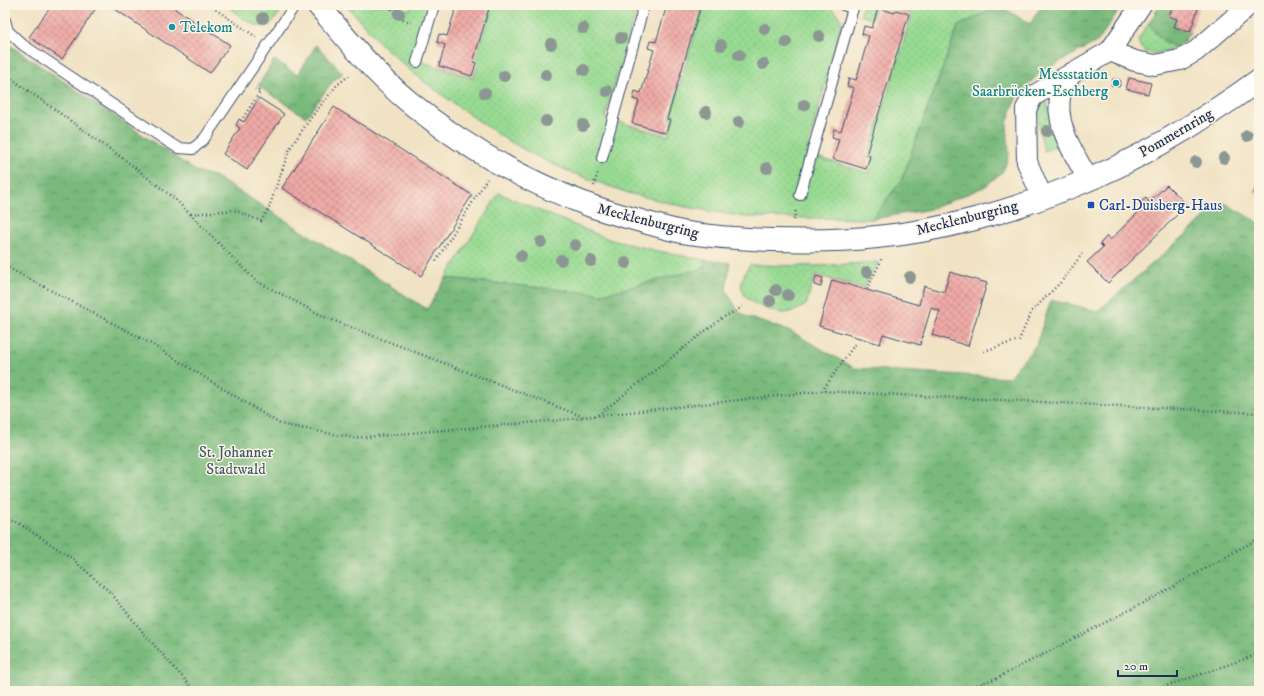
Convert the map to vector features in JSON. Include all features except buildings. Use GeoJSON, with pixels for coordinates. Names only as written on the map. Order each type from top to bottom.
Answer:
{"type":"FeatureCollection","features":[{"type":"Feature","properties":{"kind":"street","name":"Mecklenburgring"},"geometry":{"type":"LineString","coordinates":[[318,5],[367,62],[408,101],[442,126],[498,162],[587,205],[621,216],[679,231],[710,236],[790,240],[878,237],[975,219],[1088,180]]}},
{"type":"Feature","properties":{"kind":"street"},"geometry":{"type":"LineString","coordinates":[[1042,197],[1027,162],[1026,109],[1033,96],[1110,51],[1141,5]]}},
{"type":"Feature","properties":{"kind":"street"},"geometry":{"type":"LineString","coordinates":[[1110,51],[1135,61],[1155,65],[1180,60],[1196,51],[1250,5]]}},
{"type":"Feature","properties":{"kind":"street"},"geometry":{"type":"LineString","coordinates":[[1072,73],[1061,92],[1060,114],[1068,145],[1088,180]]}},
{"type":"Feature","properties":{"kind":"street","name":"Pommernring"},"geometry":{"type":"LineString","coordinates":[[1088,180],[1131,159],[1188,127],[1259,80]]}},
{"type":"Feature","properties":{"kind":"lane"},"geometry":{"type":"LineString","coordinates":[[5,20],[8,31],[23,45],[178,148],[193,149],[204,139],[295,5]]}},
{"type":"Feature","properties":{"kind":"lane"},"geometry":{"type":"LineString","coordinates":[[417,62],[434,5]]}},
{"type":"Feature","properties":{"kind":"lane"},"geometry":{"type":"LineString","coordinates":[[602,158],[644,5]]}},
{"type":"Feature","properties":{"kind":"lane"},"geometry":{"type":"LineString","coordinates":[[800,195],[848,6]]}},
{"type":"Feature","properties":{"kind":"path"},"geometry":{"type":"LineString","coordinates":[[208,5],[268,45]]}},
{"type":"Feature","properties":{"kind":"path"},"geometry":{"type":"LineString","coordinates":[[391,5],[392,10],[401,19],[427,28]]}},
{"type":"Feature","properties":{"kind":"path"},"geometry":{"type":"LineString","coordinates":[[191,214],[234,210],[261,221],[268,210],[290,148],[337,84],[367,62]]}},
{"type":"Feature","properties":{"kind":"path"},"geometry":{"type":"LineString","coordinates":[[5,74],[125,160],[176,199],[256,280],[327,318],[584,417]]}},
{"type":"Feature","properties":{"kind":"path"},"geometry":{"type":"LineString","coordinates":[[436,261],[485,183]]}},
{"type":"Feature","properties":{"kind":"path"},"geometry":{"type":"LineString","coordinates":[[984,351],[1019,340],[1032,311],[1062,281],[1082,254]]}},
{"type":"Feature","properties":{"kind":"path"},"geometry":{"type":"LineString","coordinates":[[867,289],[881,261]]}},
{"type":"Feature","properties":{"kind":"path"},"geometry":{"type":"LineString","coordinates":[[5,266],[148,342],[280,424],[354,438],[597,416],[822,391],[1259,413]]}},
{"type":"Feature","properties":{"kind":"path"},"geometry":{"type":"LineString","coordinates":[[597,416],[722,318],[745,306]]}},
{"type":"Feature","properties":{"kind":"path"},"geometry":{"type":"LineString","coordinates":[[822,391],[856,344]]}},
{"type":"Feature","properties":{"kind":"path"},"geometry":{"type":"LineString","coordinates":[[5,520],[12,519],[69,556],[111,593],[146,636],[195,691]]}},
{"type":"Feature","properties":{"kind":"path"},"geometry":{"type":"LineString","coordinates":[[958,691],[1003,675],[1154,598],[1259,538]]}},
{"type":"Feature","properties":{"kind":"path"},"geometry":{"type":"LineString","coordinates":[[1152,691],[1259,654]]}},
{"type":"Feature","properties":{"kind":"green space"},"geometry":{"type":"Polygon","coordinates":[[[226,5],[284,5],[274,21],[269,25],[258,26],[252,24],[226,5]]]}},
{"type":"Feature","properties":{"kind":"green space"},"geometry":{"type":"Polygon","coordinates":[[[346,5],[395,5],[409,10],[411,5],[428,5],[413,59],[473,78],[479,62],[475,60],[492,5],[638,5],[605,118],[668,136],[673,119],[670,118],[703,5],[826,6],[837,13],[842,23],[806,154],[869,173],[874,155],[869,153],[912,14],[895,8],[894,11],[876,5],[1000,5],[958,26],[901,181],[872,219],[745,217],[686,207],[628,193],[570,172],[536,156],[502,137],[453,103],[412,72],[382,45],[346,5]]]}},
{"type":"Feature","properties":{"kind":"green space"},"geometry":{"type":"Polygon","coordinates":[[[863,5],[876,5],[872,19],[860,15],[863,5]]]}},
{"type":"Feature","properties":{"kind":"green space"},"geometry":{"type":"Polygon","coordinates":[[[1042,5],[1122,5],[1098,41],[1041,72],[1017,96],[1007,123],[1009,155],[1003,171],[986,186],[931,209],[872,219],[901,181],[958,26],[1000,6],[1030,24],[1042,5]]]}},
{"type":"Feature","properties":{"kind":"green space"},"geometry":{"type":"Polygon","coordinates":[[[1160,5],[1173,5],[1169,16],[1177,19],[1174,27],[1190,32],[1185,40],[1176,48],[1160,38],[1149,23],[1160,5]]]}},
{"type":"Feature","properties":{"kind":"green space"},"geometry":{"type":"Polygon","coordinates":[[[1149,23],[1160,38],[1176,48],[1154,53],[1150,53],[1142,49],[1138,40],[1149,23]]]}},
{"type":"Feature","properties":{"kind":"green space","name":"St. Johanner Stadtwald"},"geometry":{"type":"Polygon","coordinates":[[[5,42],[196,171],[216,177],[427,309],[446,278],[603,294],[704,268],[705,260],[730,263],[726,290],[738,311],[747,317],[792,332],[854,368],[1008,378],[1036,345],[1051,300],[1098,311],[1223,202],[1259,223],[1259,691],[5,691],[5,42]]]}},
{"type":"Feature","properties":{"kind":"green space"},"geometry":{"type":"Polygon","coordinates":[[[316,45],[343,73],[333,81],[306,117],[258,86],[274,60],[298,75],[316,45]]]}},
{"type":"Feature","properties":{"kind":"green space"},"geometry":{"type":"Polygon","coordinates":[[[1042,102],[1047,102],[1053,131],[1058,146],[1044,151],[1038,120],[1040,108],[1042,102]]]}},
{"type":"Feature","properties":{"kind":"green space"},"geometry":{"type":"Polygon","coordinates":[[[499,193],[611,240],[705,260],[704,268],[603,294],[446,278],[499,193]]]}},
{"type":"Feature","properties":{"kind":"green space"},"geometry":{"type":"Polygon","coordinates":[[[878,262],[864,288],[815,275],[806,305],[789,312],[776,312],[750,301],[743,291],[742,286],[742,280],[750,265],[818,266],[878,262]]]}},
{"type":"Feature","properties":{"kind":"place","name":"Telekom"},"geometry":{"type":"Point","coordinates":[172,27]}},
{"type":"Feature","properties":{"kind":"place","name":"Messstation Saarbrücken-Eschberg"},"geometry":{"type":"Point","coordinates":[1116,83]}},
{"type":"Feature","properties":{"kind":"place","name":"Carl-Duisberg-Haus"},"geometry":{"type":"Point","coordinates":[1091,205]}}]}
